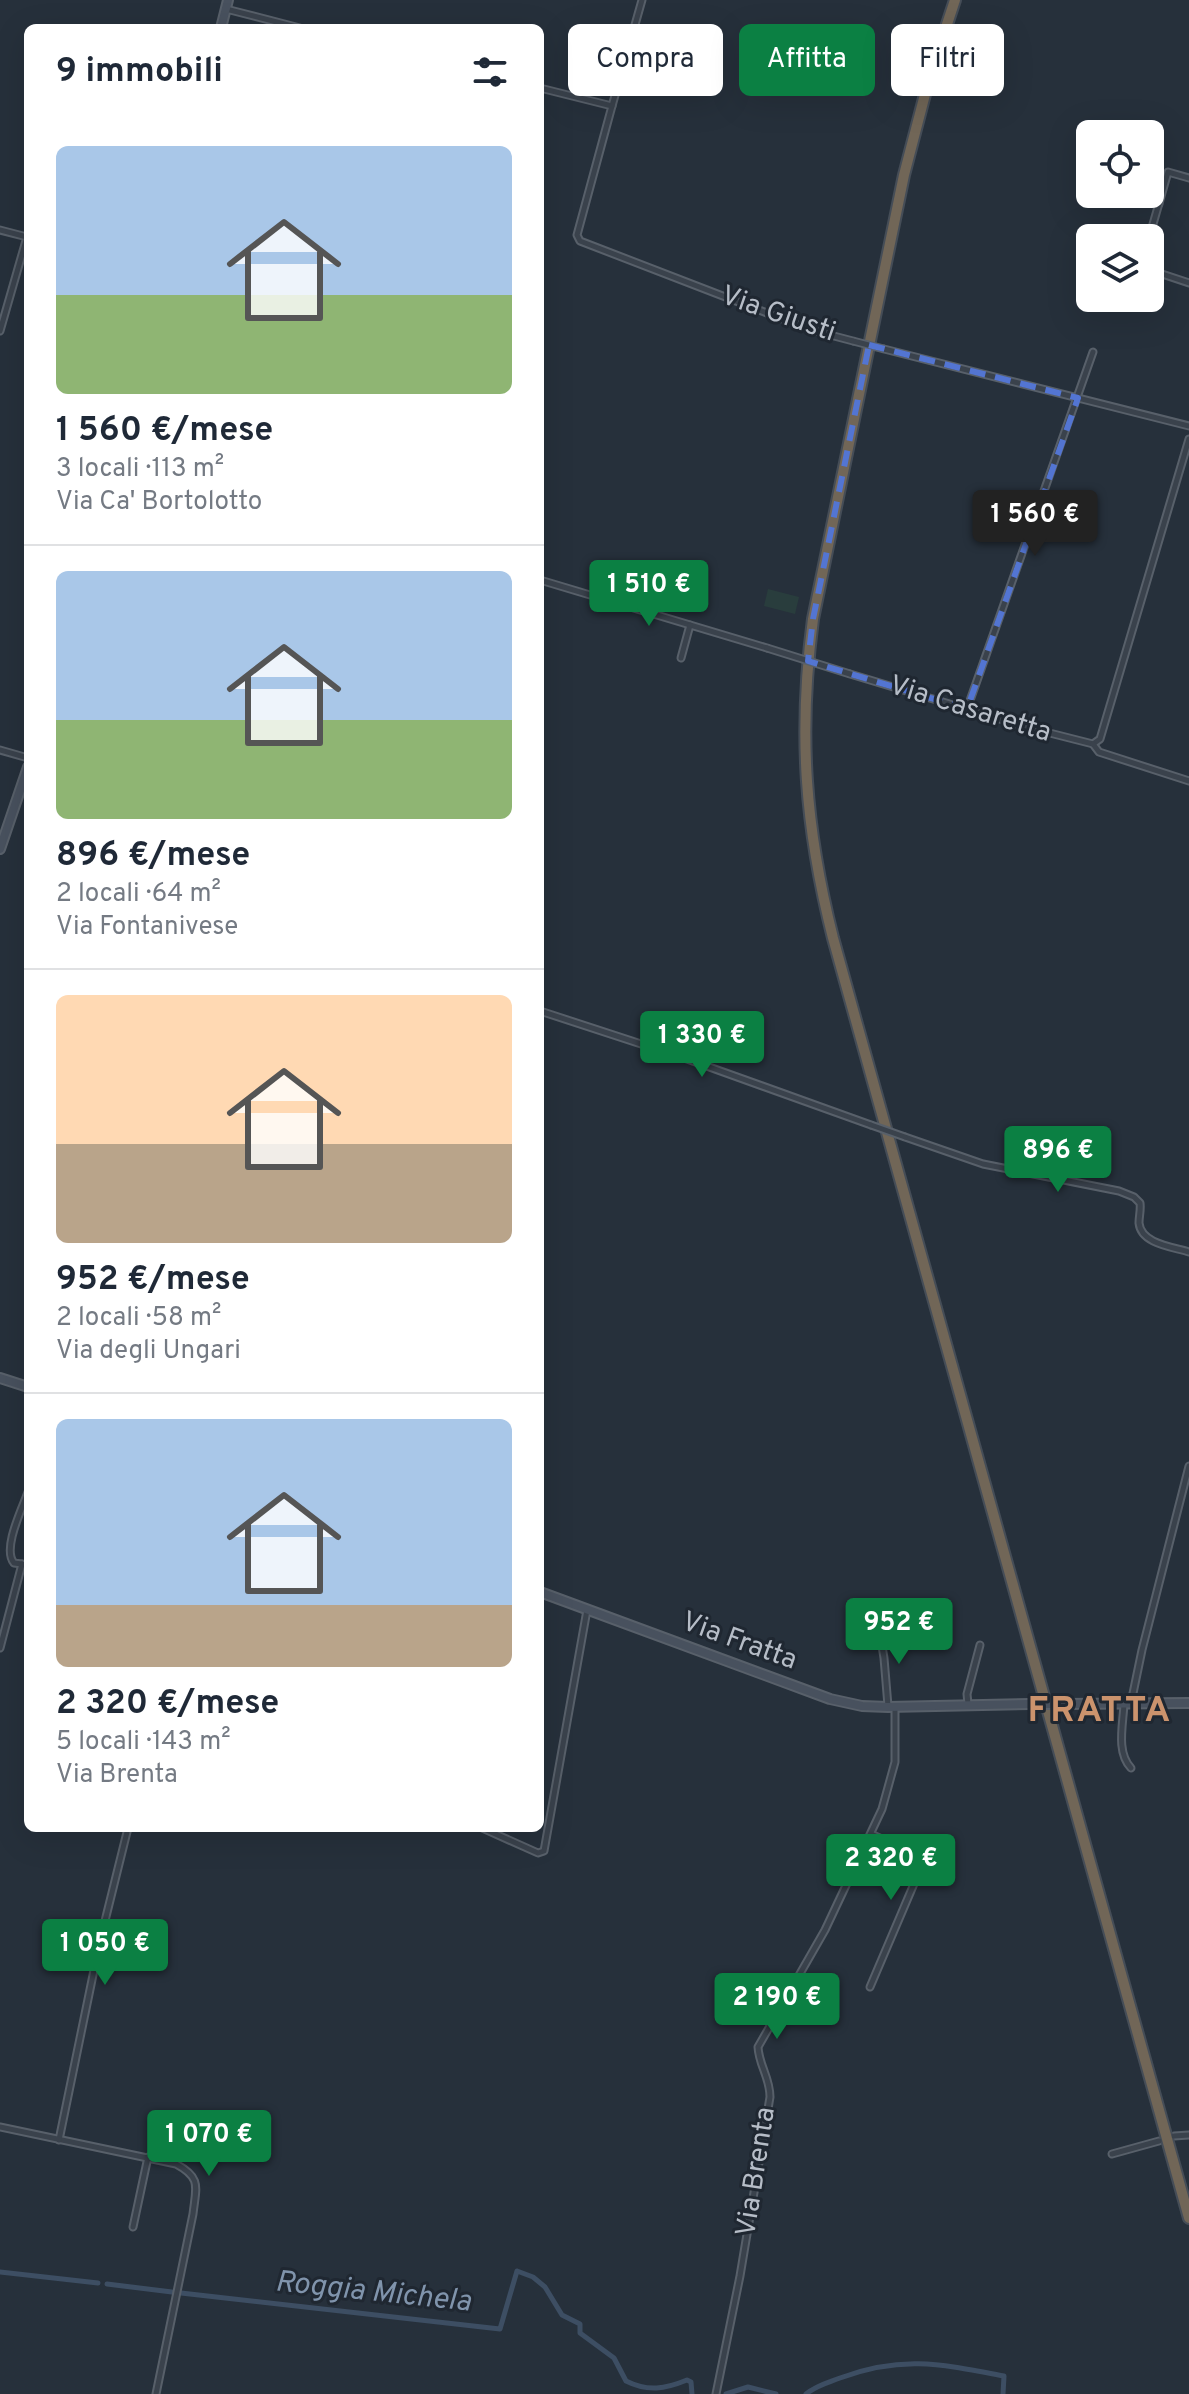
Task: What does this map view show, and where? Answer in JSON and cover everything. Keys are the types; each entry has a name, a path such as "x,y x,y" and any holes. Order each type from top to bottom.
{"highway":[{"path":"955,0 929,79 904,175 813,619 804,710 809,819 833,938 1189,2218"}],"main road":[{"path":"222,24 227,4"},
{"path":"0,849 24,779"},
{"path":"0,1378 24,1386"},
{"name":"Via Fratta","path":"544,1594 830,1699 862,1706 1189,1703"}],"street":[{"path":"544,89 612,106 642,0"},
{"path":"227,4 288,24"},
{"name":"Via Giusti","path":"612,106 577,235 580,241 803,327 1189,426"},
{"path":"1164,186 1168,172 1189,178"},
{"path":"0,230 24,236"},
{"path":"0,331 24,250"},
{"path":"1164,275 1189,283"},
{"path":"967,709 1093,352"},
{"path":"1093,744 1100,739 1189,439"},
{"name":"Via Casaretta","path":"544,581 1093,744 1099,752 1189,781"},
{"path":"681,658 690,625"},
{"path":"0,750 24,757"},
{"path":"544,1012 687,1059 983,1164 1119,1191 1140,1203 1139,1224 1143,1235 1189,1252"},
{"path":"1131,1768 1124,1760 1122,1749 1128,1703 1189,1466"},
{"path":"24,1504 9,1547 14,1563 24,1565"},
{"path":"0,1648 24,1568"},
{"path":"491,1832 538,1853 544,1851 587,1610"},
{"name":"Via Brenta","path":"716,2394 740,2276 770,2097 770,2083 759,2059 758,2047 825,1930 882,1809 895,1762 892,1708 879,1628"},
{"path":"968,1704 968,1686 980,1645"},
{"path":"59,2140 100,1941 127,1832"},
{"path":"870,1987 925,1858 871,1834"},
{"path":"0,2127 176,2164 194,2176 193,2214 156,2394"},
{"path":"1174,2136 1189,2135"},
{"path":"1112,2154 1159,2141"},
{"path":"133,2227 148,2157"}],"highlighted area":[{"path":"869,345 1078,398 967,709 808,661 813,619"}],"green space":[{"path":"768,589 799,597 795,614 764,606"}],"waterway":[{"name":"Roggia Michela","path":"181,2293 500,2329 517,2271 533,2277 545,2287 562,2315 580,2324 580,2333 614,2358 626,2381 656,2388 687,2380 691,2382 692,2394"},
{"name":"Roggia Michela","path":"0,2272 98,2283"},
{"name":"Roggia Michela","path":"107,2284 172,2292"},
{"name":"Roggia Michela","path":"806,2394 822,2384 862,2371 903,2364 941,2365 1004,2376 1003,2394"},
{"name":"Roggia Michela","path":"726,2394 748,2387 776,2394"}],"district":[{"name":"FRATTA","path":"1100,1712"}]}
